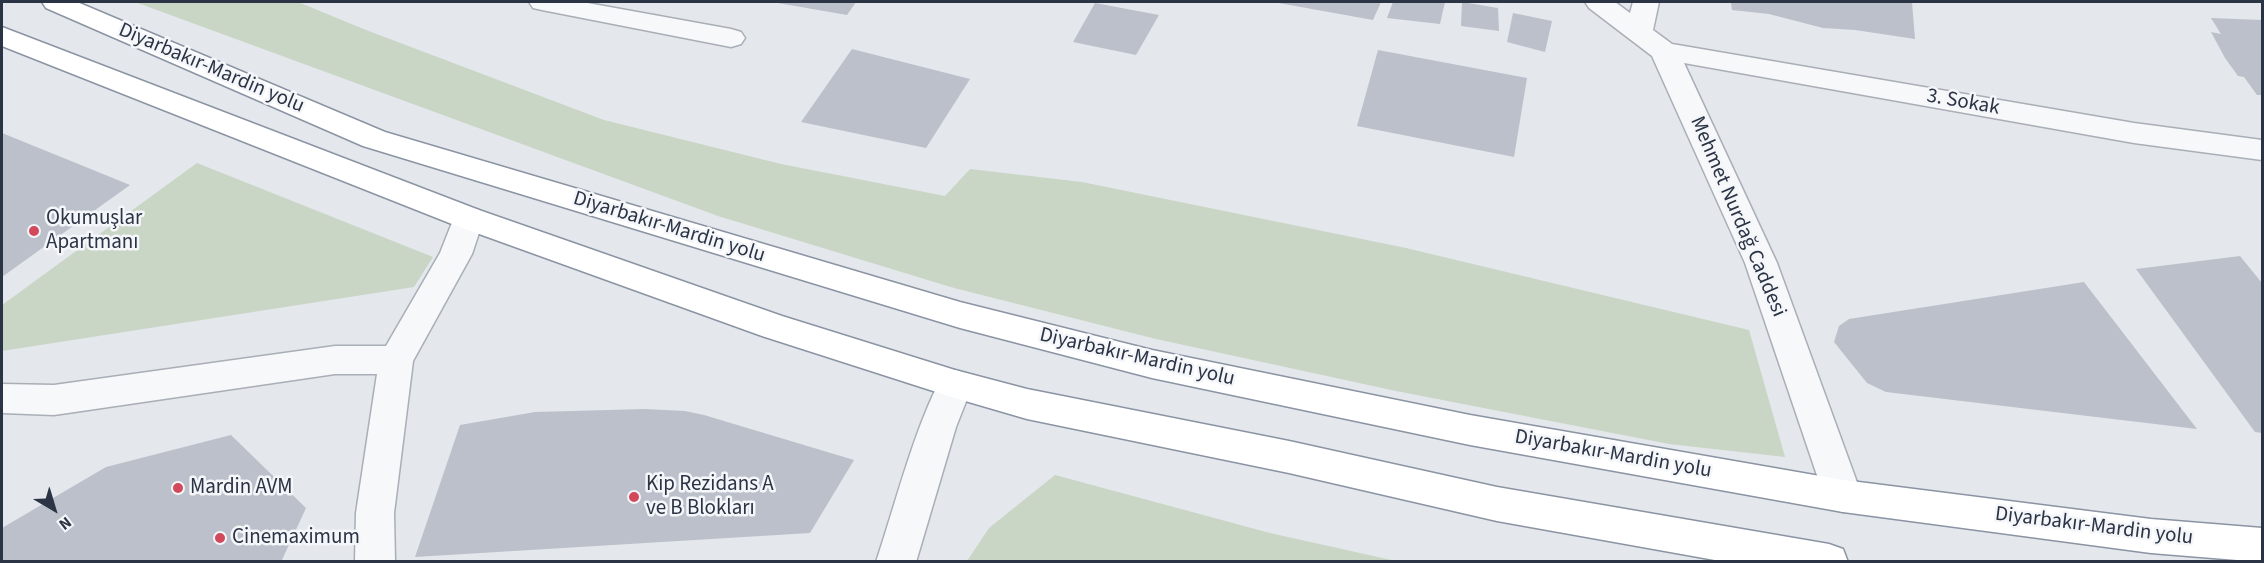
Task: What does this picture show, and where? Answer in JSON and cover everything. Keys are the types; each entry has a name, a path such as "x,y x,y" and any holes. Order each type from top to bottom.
{"highway":[{"name":"Diyarbakır-Mardin yolu","path":"55,2 374,139 960,315 1152,364 1458,428 1843,496 2151,536 2262,545"},
{"name":"Diyarbakır-Mardin yolu","path":"2,36 468,218 774,327 955,384 1027,404 1288,457 1497,504 1829,561"}],"street":[{"path":"542,2 731,38"},
{"name":"Mehmet Nurdağ Caddesi","path":"1598,2 1664,51 1761,263 1843,496"},
{"path":"1639,32 1646,2"},
{"name":"3. Sokak","path":"1664,51 2134,133 2262,150"},
{"path":"375,561 375,513 396,360 456,254 468,218"},
{"path":"2,399 54,400 335,360 396,360"},
{"path":"896,561 938,427 955,384"}],"green space":[{"path":"135,2 298,2 604,120 781,164 945,196 970,169 1082,182 1406,248 1749,330 1785,457 1669,444 1396,391 1156,339 954,288 718,216"},
{"path":"197,163 433,257 414,287 2,351 2,305"},
{"path":"1055,475 1270,533 1396,561 967,561 989,528"}],"building":[{"path":"772,2 856,2 847,15"},
{"path":"1273,2 1381,2 1373,20"},
{"path":"1393,2 1445,2 1440,24 1387,18"},
{"path":"1462,2 1498,8 1499,31 1461,26"},
{"path":"1731,2 1912,2 1915,39 1855,30 1823,28 1769,14 1732,10"},
{"path":"1095,3 1159,15 1136,55 1073,42"},
{"path":"1513,13 1552,21 1545,52 1507,42"},
{"path":"2211,18 2262,20 2262,95 2257,95 2244,77 2238,76 2225,58 2211,32 2221,34"},
{"path":"852,49 970,79 926,148 801,122"},
{"path":"1378,50 1527,78 1514,157 1357,126"},
{"name":"Okumuşlar Apartmanı","path":"2,133 130,185 2,277"},
{"path":"2240,256 2262,283 2262,433 2255,432 2136,269"},
{"path":"2084,282 2197,429 1886,392 1867,383 1834,342 1839,326 1849,319"},
{"name":"Kip Rezidans A ve B Blokları","path":"645,409 685,411 704,415 854,460 810,533 415,557 460,425 535,412"},
{"name":"Mardin AVM","path":"231,435 306,508 281,562 2,562 2,528 106,467"}],"place":[{"name":"Okumuşlar Apartmanı","path":"34,231"},
{"name":"Mardin AVM","path":"178,488"},
{"name":"Kip Rezidans A ve B Blokları","path":"634,497"},
{"name":"Cinemaximum","path":"220,538"}]}
